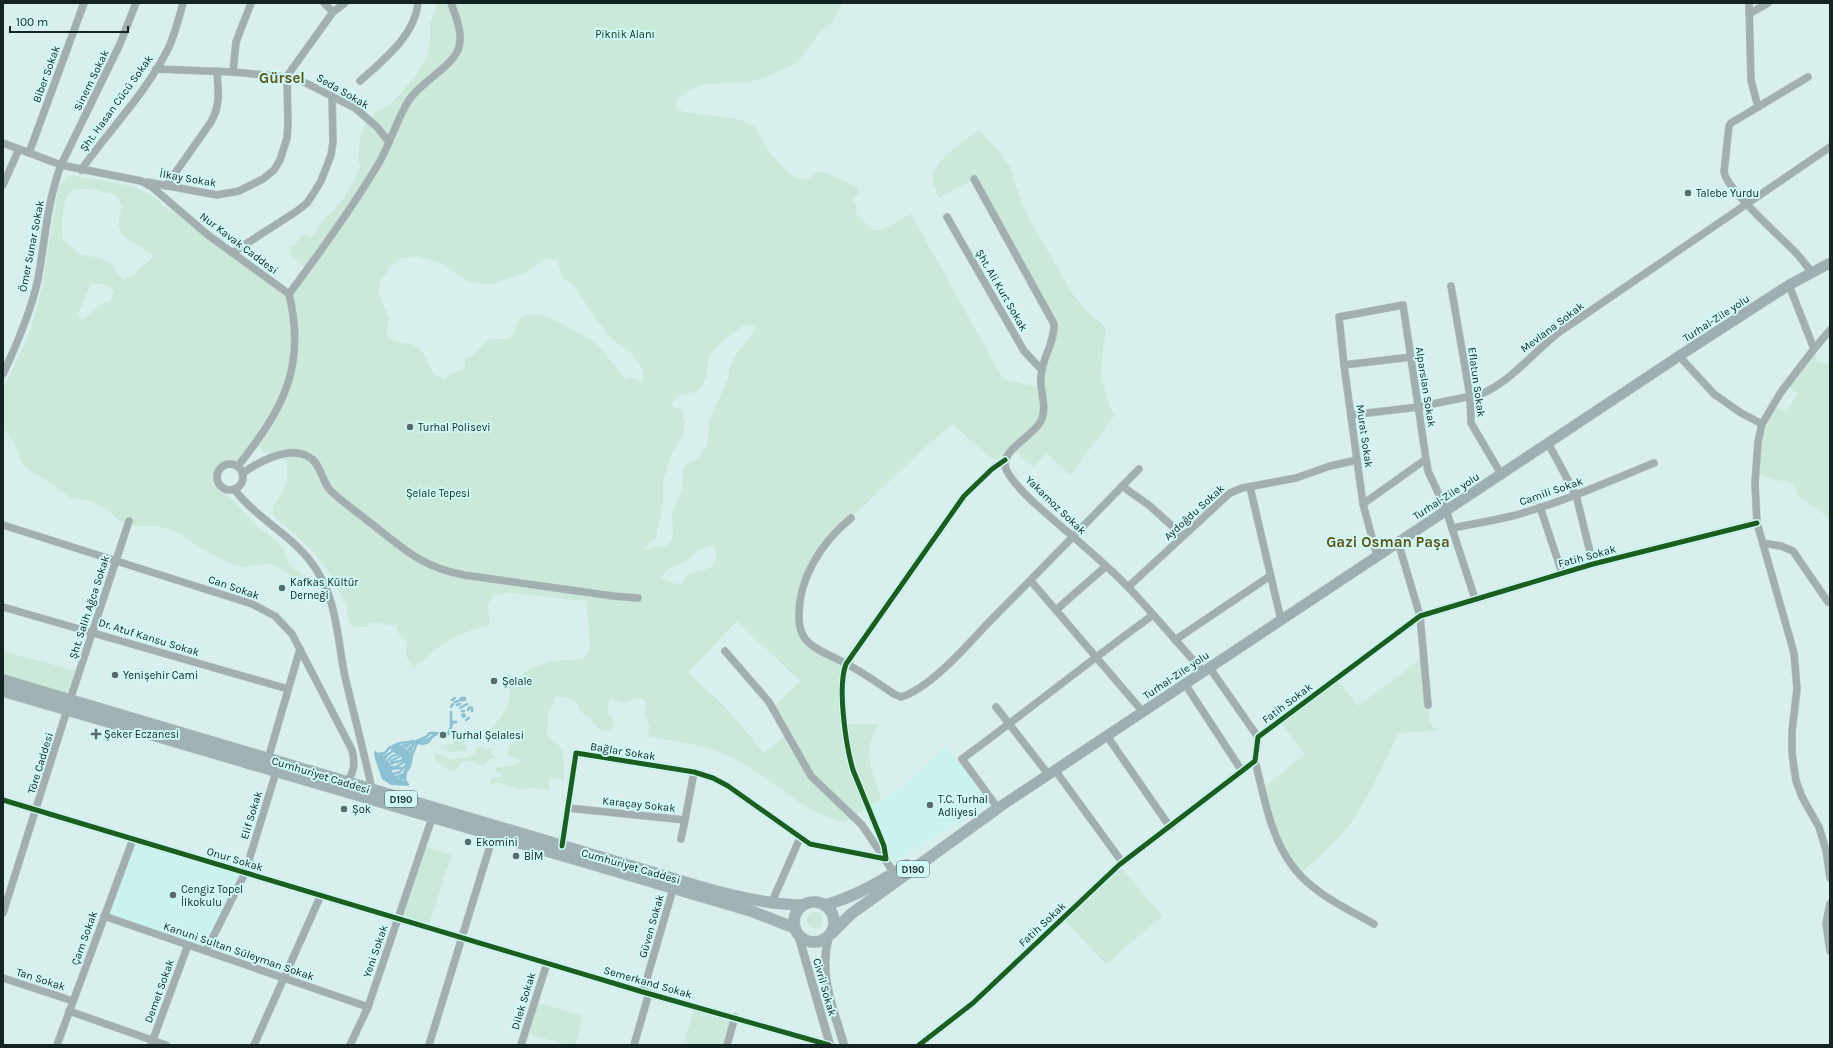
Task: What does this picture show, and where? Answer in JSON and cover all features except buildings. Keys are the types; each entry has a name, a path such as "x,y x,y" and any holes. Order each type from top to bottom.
{"highway":[{"name":"Cumhuriyet Caddesi","path":"3,680 69,705 276,772 345,787"},
{"name":"Cumhuriyet Caddesi","path":"3,691 69,705 268,759 371,795 562,846 729,894 771,904 802,906 808,902 815,901 825,905 854,895 894,873 998,808"},
{"name":"Cumhuriyet Caddesi","path":"371,795 432,818 765,916 796,931 806,941 813,942 824,940 851,914 998,808"},
{"path":"825,905 831,910 835,919 830,934"},
{"path":"796,931 794,917 802,906"}],"main road":[{"name":"Turhal-Zile yolu","path":"998,808 1679,356 1789,285 1830,263"}],"street":[{"name":"Biber Sokak","path":"29,152 84,3"},
{"name":"Sinem Sokak","path":"61,165 120,44 136,3"},
{"name":"Şht. Hasan Cücü Sokak","path":"81,170 147,84 169,46 183,3"},
{"path":"233,72 236,42 250,3"},
{"path":"324,3 333,12"},
{"path":"287,76 333,12 345,3"},
{"path":"360,81 386,58 402,39 415,16 418,3"},
{"path":"238,466 266,429 281,404 287,388 295,350 294,320 289,294 339,225 365,185 389,142 409,100 424,84 448,63 458,51 460,36 451,3"},
{"path":"1749,3 1751,80 1758,107"},
{"path":"1749,14 1768,3"},
{"name":"Seda Sokak","path":"156,68 287,76 310,84 355,108 368,118 389,142"},
{"path":"166,186 211,122 217,111 219,101 217,71"},
{"name":"İlkay Sokak","path":"141,181 217,195 225,195 239,191 271,174 280,160 286,138 288,123 287,76"},
{"path":"1808,77 1736,119 1729,126 1724,169 1726,179 1747,204 1797,254 1812,272"},
{"path":"232,253 297,211 307,203 313,194 330,155 333,142 332,96"},
{"name":"Nur Kavak Caddesi","path":"3,143 61,165 141,181 161,194 208,235 289,294"},
{"name":"Mevlana Sokak","path":"1351,415 1418,407 1481,394 1496,386 1558,333 1830,147"},
{"path":"3,185 19,149"},
{"name":"Ömer Sunar Sokak","path":"3,374 6,358 27,316 37,281 54,183 61,165"},
{"path":"886,859 884,846 850,758 842,697 842,680 846,664 964,496 992,469 1005,460 1015,447 1034,431 1042,419 1044,412 1041,388 1042,370 1054,333 1052,317 974,179"},
{"name":"Şht. Ali Kurt Sokak","path":"947,217 1024,351 1042,370"},
{"path":"1789,285 1814,349"},
{"name":"Eflatun Sokak","path":"1451,286 1470,396 1471,423 1501,474"},
{"name":"Alparslan Sokak","path":"1339,317 1402,305 1426,459 1432,482 1446,510 1475,599"},
{"name":"Murat Sokak","path":"1339,317 1363,504 1377,556"},
{"path":"1830,330 1780,392 1762,424 1756,462 1757,522 1794,653 1797,689 1792,731 1792,752 1796,781 1802,797 1819,827 1826,850 1830,878"},
{"path":"1679,356 1714,394 1741,413 1762,424"},
{"path":"1344,365 1411,357"},
{"path":"1548,444 1576,495 1593,564"},
{"path":"243,473 238,466 232,464 226,465 220,469 218,481 223,488 234,489 241,485 243,473 254,464 287,454 307,455 316,463 325,483 338,496 408,552 430,566 447,572 464,575 613,596 638,598"},
{"path":"1363,504 1426,459"},
{"name":"Yakamoz Sokak","path":"1005,460 1005,469 1029,498 1128,587 1175,640 1206,669 1258,737"},
{"name":"Aydoğdu Sokak","path":"1128,587 1230,493 1250,487 1296,478 1330,466 1357,460"},
{"name":"Camili Sokak","path":"1452,528 1512,516 1540,507 1576,495 1654,463"},
{"path":"850,518 833,534 819,553 805,580 799,604 799,619 804,638 819,650 846,664 898,697 904,696 932,678 1139,470"},
{"path":"1122,486 1150,506 1183,536"},
{"path":"1250,487 1281,620"},
{"path":"234,489 256,513 304,554 326,587 332,603 344,671 367,762 371,795"},
{"path":"1540,507 1562,574"},
{"name":"Şht. Salih Ağca Sokak","path":"69,705 129,521"},
{"name":"Fatih Sokak","path":"920,1045 973,1003 1122,862 1255,761 1258,737 1420,616 1593,564 1757,522"},
{"name":"Can Sokak","path":"3,525 265,609 285,624 292,634 349,744 354,763"},
{"path":"1398,542 1420,616 1428,706"},
{"path":"1763,543 1781,546 1793,551 1828,602"},
{"path":"1056,610 1105,567"},
{"path":"1175,640 1270,576"},
{"path":"1030,581 1143,712"},
{"name":"Dr. Atuf Kansu Sokak","path":"3,607 92,631 288,689"},
{"path":"998,808 962,759 1010,724 1096,656 1153,615"},
{"path":"268,759 300,648"},
{"path":"725,651 769,702 811,776 862,825 894,873"},
{"path":"1185,684 1242,771"},
{"name":"Töre Caddesi","path":"3,913 69,705"},
{"path":"996,707 1052,772 1122,862"},
{"path":"1107,736 1170,827"},
{"name":"Bağlar Sokak","path":"562,846 576,753 694,772 713,778 728,786 800,838 813,845 886,859"},
{"path":"1255,761 1274,831 1281,849 1291,865 1316,889 1374,924"},
{"path":"345,787 352,774 354,763 367,762"},
{"name":"Elif Sokak","path":"206,951 245,873 276,772"},
{"name":"Karaçay Sokak","path":"568,808 685,820 694,772"},
{"name":"Onur Sokak","path":"3,800 462,938"},
{"name":"Yeni Sokak","path":"350,1045 368,1007 432,818"},
{"path":"681,839 685,820"},
{"path":"430,1045 493,836"},
{"path":"771,904 800,838"},
{"name":"Çam Sokak","path":"56,1045 132,839"},
{"name":"Güven Sokak","path":"634,1045 672,888"},
{"path":"254,1045 322,895"},
{"path":"1830,904 1826,923 1830,951"},
{"name":"Kanuni Sultan Süleyman Sokak","path":"104,916 368,1007"},
{"name":"Civril Sokak","path":"796,931 830,1045"},
{"name":"Civril Sokak","path":"830,934 825,951 824,970 844,1045"},
{"name":"Semerkand Sokak","path":"462,938 646,993 830,1045"},
{"name":"Demet Sokak","path":"152,1043 188,945"},
{"name":"Dilek Sokak","path":"521,1045 547,963"},
{"name":"Tan Sokak","path":"3,978 73,1001"},
{"path":"69,1011 152,1043 166,1045"},
{"path":"727,1045 735,1017"}],"shaded area":[{"path":"398,742 404,749 413,755 412,764 410,766 406,765 401,757 391,750 391,746"},
{"name":"T.C. Turhal Adliyesi","path":"946,746 989,803 895,862 872,807 905,785"},
{"path":"375,750 382,759 389,763 393,774 400,780 407,781 409,786 391,785 382,779 375,759"},
{"name":"Cengiz Topel İlkokulu","path":"133,839 245,873 206,951 104,916"}],"green space":[{"path":"436,3 843,3 833,21 820,32 798,62 767,77 750,82 705,84 690,90 677,99 676,106 683,112 738,119 755,127 769,152 787,171 797,178 807,180 817,172 824,172 857,187 859,190 858,195 853,199 857,208 855,213 873,230 882,230 911,214 1003,379 1041,388 1054,329 974,179 939,198 934,185 934,172 938,165 950,152 979,130 998,150 1010,167 1021,201 1036,231 1074,296 1087,311 1104,326 1106,333 1101,374 1109,406 1115,415 1070,475 1047,453 1033,467 1013,449 1005,460 990,458 953,424 926,446 851,518 819,553 799,604 804,638 846,664 846,724 880,724 874,733 869,751 872,770 881,799 845,822 814,811 760,774 731,757 701,746 648,736 650,725 645,715 646,702 641,698 636,698 625,703 612,699 609,700 607,713 613,719 615,725 609,731 604,732 581,712 576,702 557,696 553,700 554,703 548,714 547,733 562,751 564,779 550,778 549,790 533,788 518,789 501,783 489,784 492,779 502,776 502,774 495,771 498,767 511,766 520,762 518,759 508,755 509,746 515,742 515,737 513,736 499,740 494,730 487,732 502,716 509,701 510,690 506,673 519,677 529,669 552,661 577,660 585,658 589,652 590,644 586,601 511,593 494,595 488,604 490,625 456,636 441,645 418,664 414,670 406,656 407,642 398,633 396,626 373,622 369,623 369,627 356,627 351,625 347,615 347,605 330,574 312,550 273,515 273,507 287,483 287,460 281,459 274,461 256,444 238,466 231,464 224,465 219,469 217,477 219,486 255,524 283,547 289,564 308,580 308,583 304,584 278,567 268,564 243,567 231,564 204,550 179,533 166,528 154,526 135,526 121,522 107,509 90,501 71,498 27,469 21,461 16,446 3,427 3,389 27,339 34,318 43,283 58,188 68,176 133,187 151,195 170,211 173,205 289,294 307,269 291,256 289,250 290,247 294,246 303,234 311,238 325,217 333,211 343,199 357,176 360,168 358,162 360,138 366,121 377,112 391,104 416,75 426,59 430,42 430,21 436,10","holes":["80,189 91,189 115,195 122,206 118,223 122,235 153,255 152,258 133,275 123,280 110,263 98,258 80,254 63,240 62,229 65,201 70,192","417,256 444,264 463,279 475,283 492,284 527,272 545,259 557,259 562,277 575,287 611,338 632,354 643,370 643,382 631,377 626,381 601,348 589,339 551,318 538,314 523,316 519,320 512,336 508,339 489,339 472,356 465,359 465,368 444,379 434,375 425,356 419,348 415,345 402,343 389,338 387,331 389,318 379,295 380,281 391,266 401,258","94,283 111,287 114,292 109,302 103,303 83,320 77,316 91,284","744,325 754,326 755,330 737,353 730,366 728,378 709,422 708,444 698,458 685,466 683,471 682,491 672,514 673,535 670,543 665,547 656,546 644,550 642,549 656,538 663,504 663,482 671,456 683,434 685,423 681,410 671,406 681,395 695,392 699,389 705,381 711,354 726,339","711,545 715,548 716,558 713,565 709,568 691,573 682,585 661,578 667,570 684,562 699,550","737,621 800,681 773,708 788,733 764,753 728,710 688,672"]},
{"path":"1814,349 1817,362 1830,365 1830,520 1818,509 1801,499 1792,483 1784,480 1776,481 1766,477 1756,470 1758,442 1772,405 1786,412 1798,394 1786,385"},
{"path":"3,651 79,672 72,695 3,674"},
{"path":"1424,657 1430,723 1433,727 1439,730 1398,734 1371,789 1353,820 1335,842 1299,874 1281,849 1262,789 1305,754 1279,721 1336,678 1358,706"},
{"path":"455,737 466,740 464,742 467,748 465,751 452,752 438,748 445,744 453,744"},
{"path":"481,746 487,749 496,747 490,752 496,757 494,759 490,759 485,765 482,766 475,761 461,762 457,769 449,771 434,758 437,754 448,757 451,760 470,756 473,755 476,748"},
{"path":"423,846 451,855 428,927 398,918"},
{"path":"1119,865 1162,916 1106,964 1062,918"},
{"path":"815,912 821,914 823,920 821,926 815,928 809,926 807,920 809,914"},
{"path":"534,1002 583,1016 575,1045 568,1045 525,1033"},
{"path":"695,1006 735,1017 727,1045 692,1045 684,1043"}],"waterway":[{"path":"460,700 465,700"},
{"path":"460,708 467,704"},
{"path":"451,712 451,725"},
{"path":"404,749 412,741 422,744 429,742 434,733 448,734 453,722 456,722"},
{"path":"416,741 426,737 430,733 434,733"},
{"path":"410,754 414,743 427,740 437,734"},
{"path":"400,743 409,742"},
{"path":"402,746 415,742"},
{"path":"412,755 417,743"},
{"path":"378,754 385,753 390,747"},
{"path":"407,751 411,747"},
{"path":"384,760 387,755 393,751"},
{"path":"380,757 384,753"},
{"path":"387,761 397,754"},
{"path":"382,758 386,756"},
{"path":"391,761 400,756"},
{"path":"389,764 403,760"},
{"path":"390,767 396,767 404,762"},
{"path":"393,774 400,772 406,765"},
{"path":"404,773 408,766"},
{"path":"405,780 406,772 410,766"},
{"path":"390,769 402,768"},
{"path":"400,778 405,773"},
{"path":"396,778 402,775"},
{"path":"401,780 405,775"}],"cycle path":[{"path":"562,846 576,753 694,772 713,778 728,786 810,844 886,859 884,846 853,770 850,759 845,732 842,701 843,674 846,664 964,496 992,469 1005,460"},
{"path":"919,1045 973,1003 1119,865 1255,761 1258,737 1420,616 1593,564 1757,523"},
{"path":"3,800 643,992 829,1045"}],"place":[{"name":"Talebe Yurdu","path":"1688,193"},
{"name":"Turhal Polisevi","path":"410,427"},
{"name":"Kafkas Kültür Derneği","path":"282,588"},
{"name":"Yenişehir Cami","path":"115,675"},
{"name":"Şelale","path":"494,681"},
{"name":"Şeker Eczanesi","path":"96,734"},
{"name":"Turhal Şelalesi","path":"443,735"},
{"name":"T.C. Turhal Adliyesi","path":"930,805"},
{"name":"Şok","path":"344,809"},
{"name":"Ekomini","path":"468,842"},
{"name":"BİM","path":"516,856"},
{"name":"Cengiz Topel İlkokulu","path":"173,895"}],"district":[{"name":"Gürsel","path":"282,78"},
{"name":"Gazi Osman Paşa","path":"1388,542"}],"park label":[{"name":"Piknik Alanı","path":"625,34"},
{"name":"Şelale Tepesi","path":"438,493"}]}
